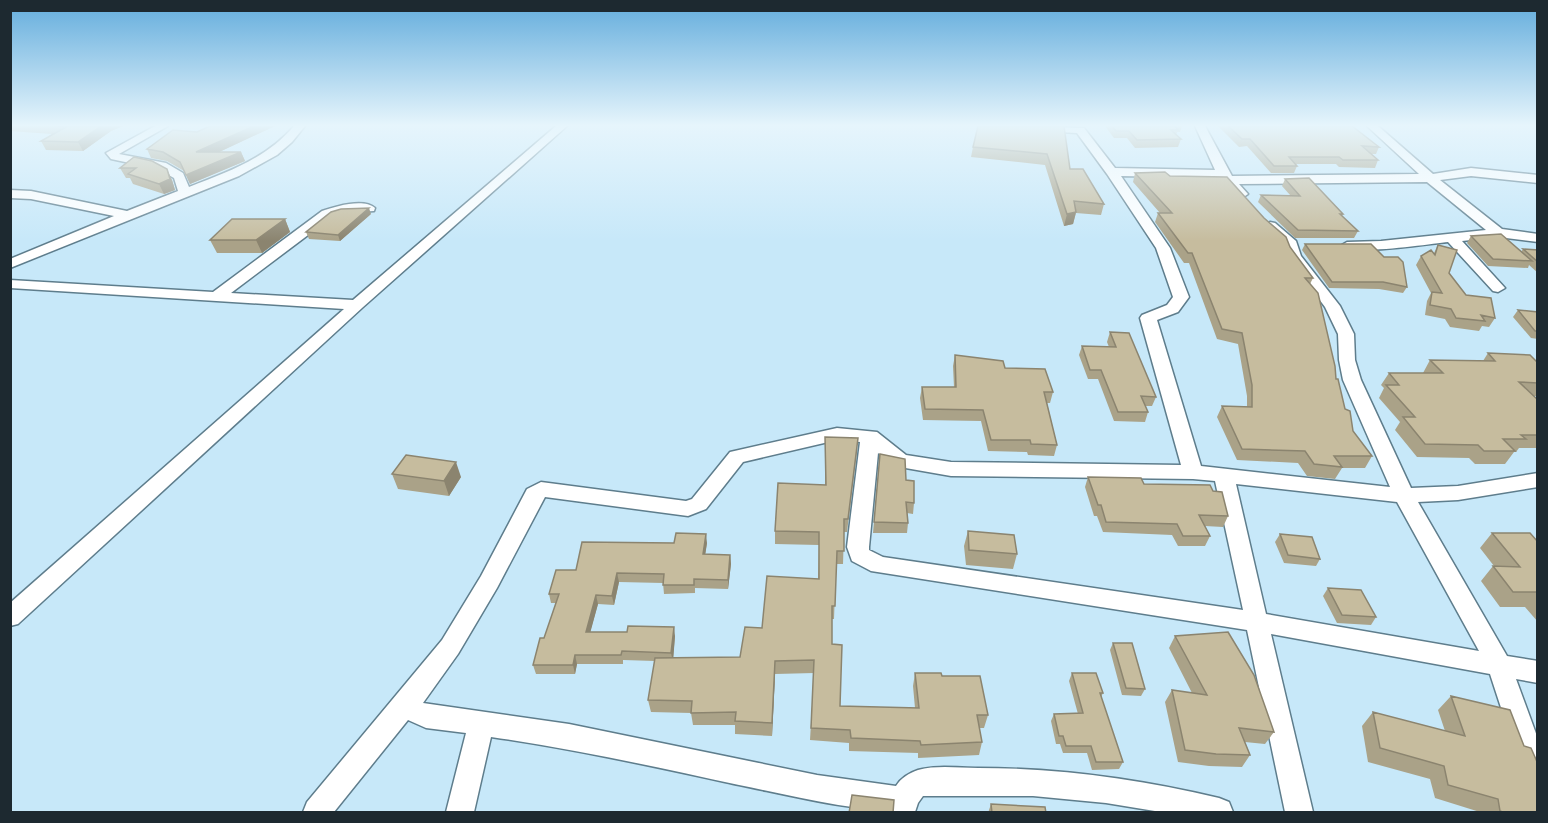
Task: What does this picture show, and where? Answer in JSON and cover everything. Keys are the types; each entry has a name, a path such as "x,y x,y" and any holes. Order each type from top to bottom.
{"street":[{"path":"154,164 162,166 178,176 185,192"},
{"path":"10,264 127,215 224,179 253,164"},
{"path":"10,617 357,305 518,164"},
{"path":"1107,164 1162,248 1181,297 1180,302 1174,308 1149,318 1193,472"},
{"path":"1220,164 1226,177 1255,210 1296,244 1294,256 1332,306 1347,334 1347,360 1352,380 1404,496 1499,665 1538,778"},
{"path":"1415,164 1498,233"},
{"path":"1112,172 1226,177 1430,178 1471,172 1538,178"},
{"path":"1522,178 1538,191"},
{"path":"10,194 31,195 127,215"},
{"path":"216,296 327,214 341,209 369,208"},
{"path":"1333,246 1380,245 1498,233 1538,238"},
{"path":"1451,237 1498,288"},
{"path":"10,284 357,305"},
{"path":"317,813 410,699 455,638 489,582 538,490 688,509 699,504 734,461 743,455 837,434 870,436 901,461 940,467 1193,472 1404,496 1458,493 1538,480"},
{"path":"870,436 858,547 861,555 869,561 894,569 1256,622 1538,672"},
{"path":"1224,476 1299,813"},
{"path":"410,699 412,710 418,714 481,725 569,736 902,807 910,788 919,783 1048,782 1115,790 1218,813"},
{"path":"460,813 481,725"}],"building":[{"path":"125,164 158,164 167,169 170,179 159,184 128,174 136,168 120,168"},
{"path":"181,164 211,164 186,175"},
{"path":"1050,164 1069,164 1070,169 1083,169 1104,204 1074,201 1076,212 1067,214"},
{"path":"1273,164 1297,166 1274,166"},
{"path":"1165,172 1170,176 1227,177 1264,218 1286,237 1290,247 1313,278 1305,278 1318,293 1336,379 1338,379 1345,409 1350,411 1353,431 1372,456 1334,456 1342,467 1314,464 1305,451 1242,449 1222,406 1252,407 1252,385 1242,333 1222,329 1192,253 1188,253 1158,213 1172,213 1135,173"},
{"path":"1309,178 1358,231 1298,230 1261,195 1300,196 1285,179"},
{"path":"369,208 338,235 306,232 331,212 341,209"},
{"path":"232,219 285,219 256,240 210,240"},
{"path":"1501,234 1532,261 1493,259 1471,236"},
{"path":"1305,244 1371,244 1384,257 1398,257 1403,262 1407,287 1383,282 1332,282"},
{"path":"1438,245 1457,250 1449,273 1466,295 1491,298 1495,318 1481,315 1485,321 1456,318 1451,309 1430,305 1432,292 1442,293 1421,256 1431,250 1435,255"},
{"path":"1523,249 1538,250 1538,262"},
{"path":"1518,310 1538,312 1538,331 1535,331"},
{"path":"1110,332 1129,333 1156,397 1141,396 1148,412 1118,412 1101,370 1090,370 1082,346 1116,347"},
{"path":"1488,353 1530,355 1538,363 1538,383 1519,382 1538,400 1538,435 1521,435 1526,439 1503,439 1515,451 1484,451 1478,445 1425,444 1403,417 1415,417 1386,385 1399,385 1389,373 1443,373 1430,360 1495,361"},
{"path":"955,355 1003,361 1005,368 1045,369 1053,392 1044,392 1057,445 1031,444 1030,440 991,440 983,410 925,409 922,387 956,387"},
{"path":"825,437 858,438 848,519 844,519 844,551 837,551 835,606 832,606 832,644 842,645 840,706 919,708 915,673 980,676 988,715 977,715 982,742 921,745 920,741 851,738 850,730 811,728 814,660 775,661 772,723 735,721 736,712 691,713 692,701 648,700 655,658 740,657 745,627 762,628 767,576 819,579 819,532 775,531 778,483 826,485"},
{"path":"880,454 905,459 906,480 914,481 914,503 906,502 908,523 874,522"},
{"path":"406,455 456,462 444,481 392,474"},
{"path":"1088,477 1141,478 1144,484 1210,485 1213,491 1222,492 1228,516 1199,515 1210,536 1183,536 1177,524 1106,522"},
{"path":"968,531 1014,535 1017,554 969,550"},
{"path":"676,533 706,534 703,554 730,555 728,580 694,579 694,585 663,585 664,574 617,573 612,596 596,595 586,632 627,632 628,626 674,627 671,653 622,651 621,655 575,655 573,665 533,665 540,638 544,638 559,594 549,594 556,570 576,570 582,542 674,543"},
{"path":"1492,533 1530,533 1538,542 1538,592 1513,592 1493,566 1520,567"},
{"path":"1280,534 1312,537 1320,559 1288,555"},
{"path":"1328,588 1361,590 1376,617 1342,615"},
{"path":"1228,632 1254,675 1274,732 1239,728 1250,755 1185,750 1172,690 1207,695 1175,636"},
{"path":"1113,643 1132,643 1145,689 1126,688"},
{"path":"1072,673 1096,673 1103,693 1100,693 1123,762 1096,762 1091,746 1066,746 1063,736 1059,736 1054,714 1083,713"},
{"path":"1451,696 1510,710 1524,746 1531,748 1538,764 1538,813 1500,811 1498,799 1448,785 1444,766 1380,748 1373,712 1465,736"},
{"path":"852,795 894,800 893,813 849,813"},
{"path":"991,804 1045,807 1046,813 992,813"}]}
